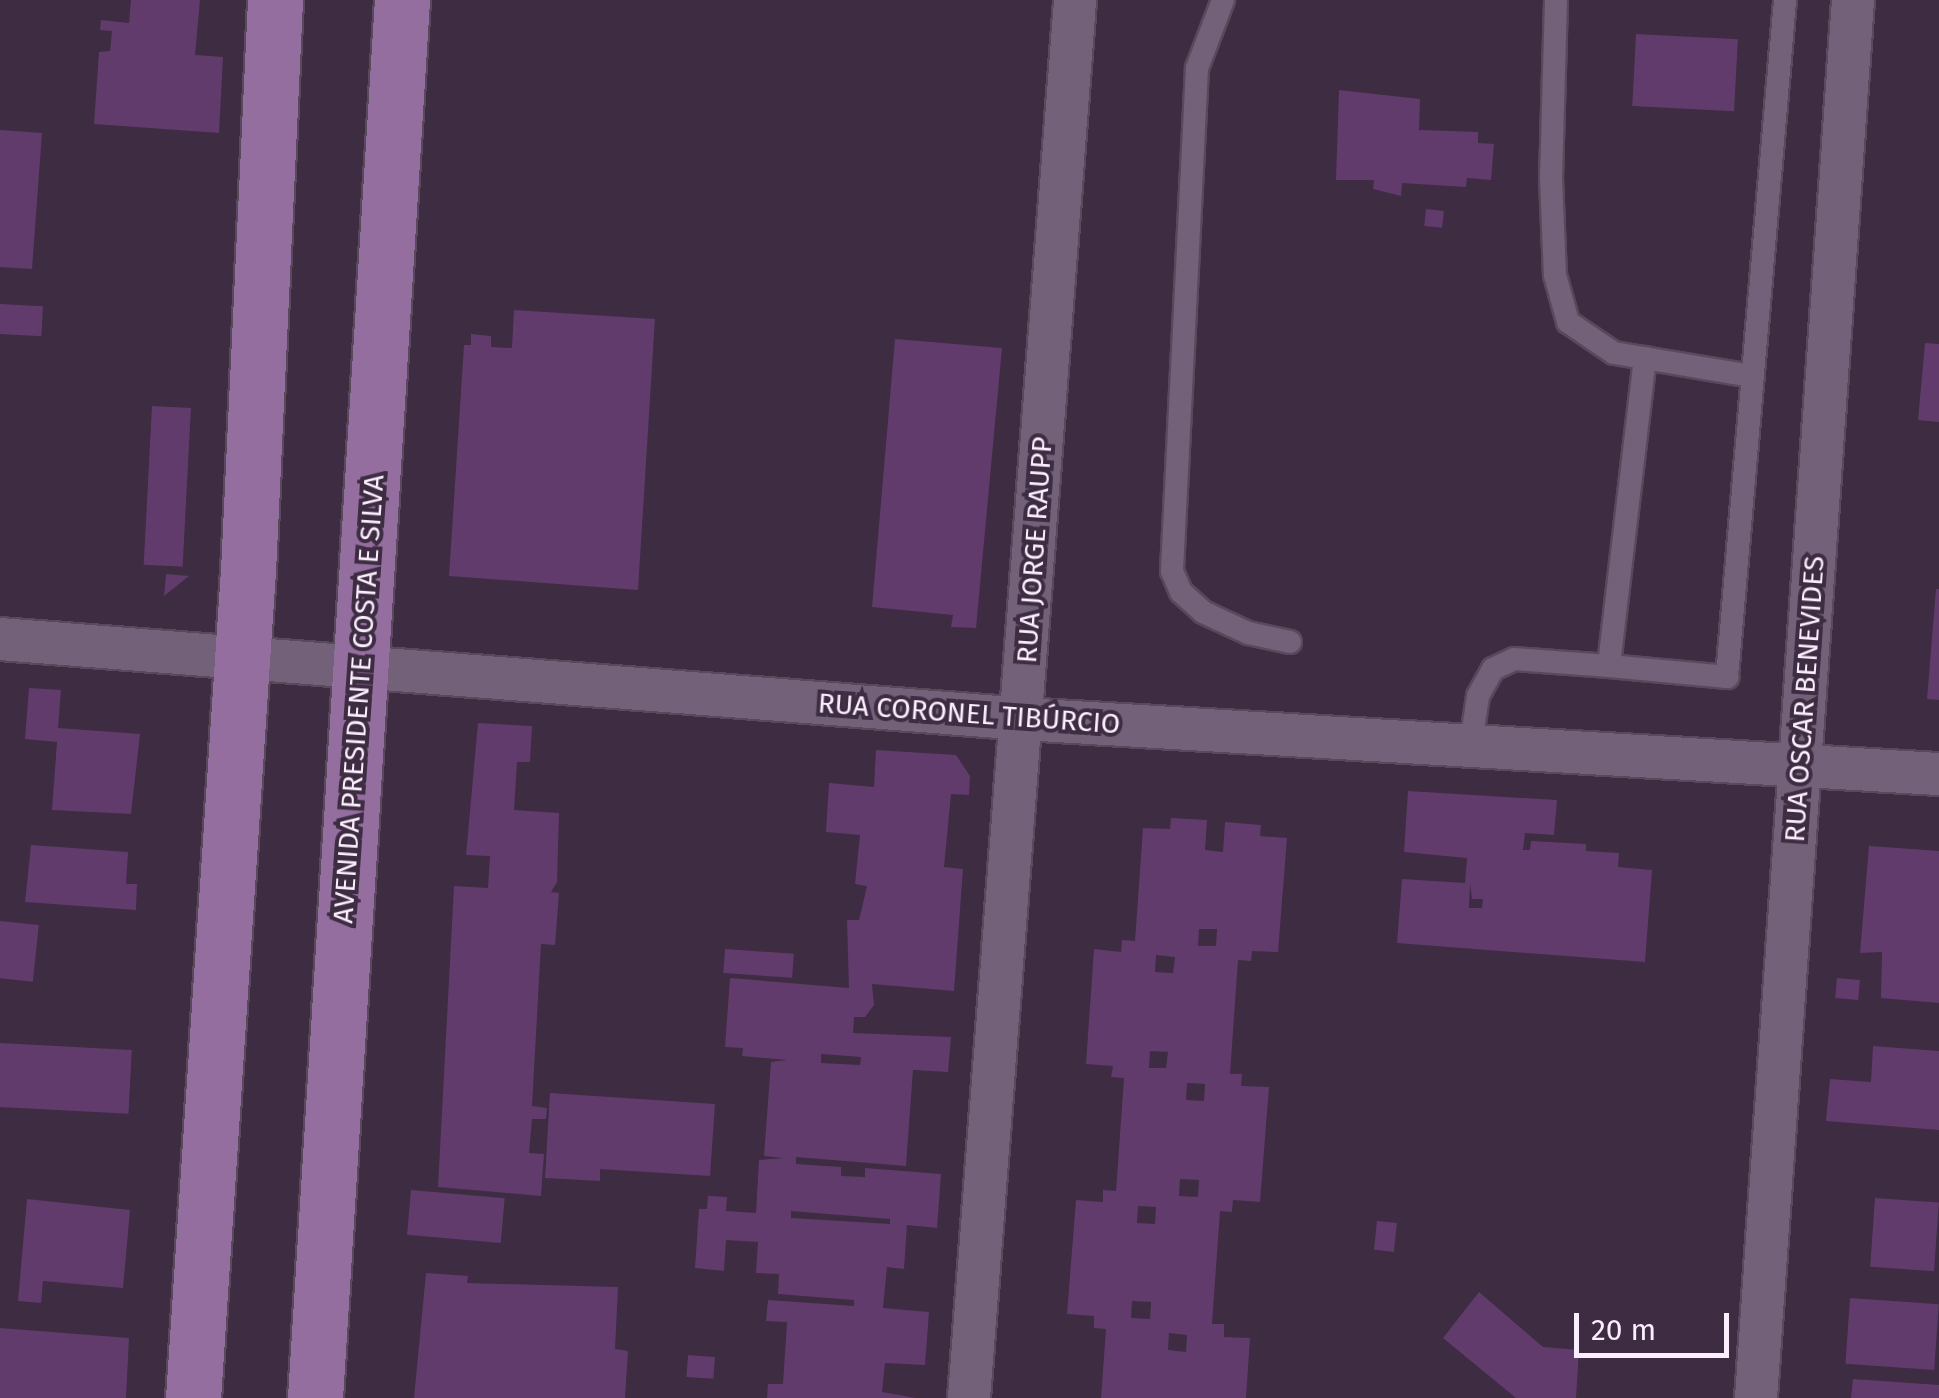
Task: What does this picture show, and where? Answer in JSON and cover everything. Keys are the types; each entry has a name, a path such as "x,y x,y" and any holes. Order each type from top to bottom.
{"main road":[{"path":"193,1398 241,657 275,0"},
{"name":"AVENIDA PRESIDENTE COSTA E SILVA","path":"315,1398 402,0"}],"street":[{"name":"RUA JORGE RAUPP","path":"969,1398 1075,0"},
{"name":"RUA OSCAR BENEVIDES","path":"1756,1398 1853,0"},
{"name":"RUA CORONEL TIBÚRCIO","path":"0,639 1023,719 1939,774"}],"lane":[{"path":"1223,0 1197,68 1172,571 1181,592 1204,612 1290,642"},
{"path":"1556,0 1555,275 1568,322 1581,336 1614,353 1752,376"},
{"path":"1471,743 1478,696 1493,669 1514,659 1727,676 1785,0"},
{"path":"1609,666 1645,358"}],"building":[{"path":"131,0 200,0 195,55 223,57 219,133 94,124 99,52 110,51 112,31 100,30 101,20 129,23"},
{"path":"1636,34 1738,39 1734,111 1632,106"},
{"path":"1339,90 1420,99 1419,130 1478,132 1478,143 1494,144 1491,180 1467,178 1466,187 1402,183 1401,196 1373,189 1374,180 1336,180"},
{"path":"0,130 42,133 32,269 0,267"},
{"path":"1426,209 1444,211 1442,228 1424,226"},
{"path":"0,304 43,306 41,336 0,334"},
{"path":"514,310 655,319 638,590 449,576 464,345 471,345 471,334 491,336 491,347 512,348"},
{"path":"895,339 1002,348 976,628 951,627 953,615 872,607"},
{"path":"1925,343 1939,344 1939,422 1918,420"},
{"path":"152,406 191,408 183,567 144,565"},
{"path":"166,574 189,576 164,596"},
{"path":"1939,589 1939,700 1927,699"},
{"path":"29,688 61,690 58,728 140,734 131,814 52,810 57,742 25,739"},
{"path":"478,723 532,726 530,762 517,762 514,810 559,813 557,882 551,892 559,893 555,945 541,944 532,1106 547,1108 546,1119 532,1119 529,1153 544,1154 541,1196 438,1187 454,886 488,888 490,856 466,855"},
{"path":"876,750 956,755 970,776 969,795 951,794 944,867 963,869 954,991 872,984 874,1005 865,1017 854,1017 853,1033 951,1037 948,1072 913,1070 906,1166 796,1157 796,1164 841,1167 841,1176 865,1177 865,1168 941,1174 937,1228 907,1225 904,1269 887,1267 883,1308 929,1312 925,1365 885,1363 882,1392 916,1398 767,1398 768,1384 783,1384 787,1322 766,1321 768,1300 854,1306 854,1300 778,1294 779,1274 756,1273 758,1242 726,1240 724,1271 695,1268 699,1209 707,1209 708,1196 727,1197 726,1211 756,1213 759,1160 783,1158 764,1156 771,1062 787,1060 742,1056 743,1048 725,1047 730,978 849,988 847,920 859,920 867,886 855,884 860,835 826,832 829,783 874,787","holes":["821,1054 861,1057 860,1065 821,1063","791,1211 890,1219 890,1224 791,1218"]},
{"path":"1408,791 1557,800 1554,835 1525,833 1523,850 1530,850 1531,841 1586,844 1586,851 1619,853 1618,867 1652,870 1645,962 1397,943 1402,879 1465,883 1467,858 1404,852","holes":["1470,884 1472,899 1483,899 1482,908 1469,908"]},
{"path":"1171,818 1207,820 1205,850 1223,852 1225,822 1261,825 1260,836 1287,838 1278,952 1252,951 1251,961 1238,960 1230,1074 1242,1074 1241,1086 1269,1087 1260,1202 1233,1200 1232,1212 1220,1211 1212,1324 1224,1324 1224,1337 1250,1338 1246,1398 1101,1398 1106,1329 1094,1328 1094,1316 1067,1314 1076,1200 1103,1202 1103,1190 1116,1191 1124,1078 1111,1077 1113,1066 1086,1064 1094,949 1121,952 1122,940 1135,941 1143,828 1170,829","holes":["1199,929 1217,929 1216,946 1198,946","1156,955 1175,957 1173,973 1155,972","1150,1051 1168,1052 1166,1068 1149,1068","1187,1083 1205,1084 1204,1101 1186,1100","1180,1179 1199,1180 1198,1197 1179,1196","1138,1206 1156,1207 1155,1224 1137,1223","1132,1301 1151,1302 1150,1319 1131,1318","1169,1333 1187,1335 1186,1352 1168,1350"]},
{"path":"31,845 128,852 126,884 137,884 136,910 25,902"},
{"path":"1869,846 1939,851 1939,1003 1881,998 1882,952 1860,953"},
{"path":"0,921 39,925 33,982 0,978"},
{"path":"725,949 794,954 792,978 723,973"},
{"path":"1837,978 1860,980 1858,1000 1835,998"},
{"path":"0,1043 132,1050 128,1114 0,1107"},
{"path":"1873,1046 1939,1051 1939,1130 1826,1121 1830,1079 1871,1082"},
{"path":"550,1093 715,1104 710,1176 600,1169 600,1181 545,1178"},
{"path":"411,1190 505,1198 501,1243 407,1235"},
{"path":"1875,1198 1939,1202 1934,1271 1870,1267"},
{"path":"27,1199 130,1210 123,1288 43,1281 41,1303 18,1301"},
{"path":"1377,1221 1397,1223 1394,1252 1374,1250"},
{"path":"426,1273 468,1276 467,1283 618,1287 615,1349 628,1351 625,1398 414,1398"},
{"path":"1479,1292 1543,1347 1579,1350 1576,1398 1516,1398 1443,1338"},
{"path":"1850,1298 1939,1304 1934,1370 1845,1364"},
{"path":"0,1328 129,1338 126,1398 0,1398"},
{"path":"688,1355 715,1357 713,1379 686,1377"},
{"path":"1853,1379 1939,1385 1939,1398 1851,1398"}]}
